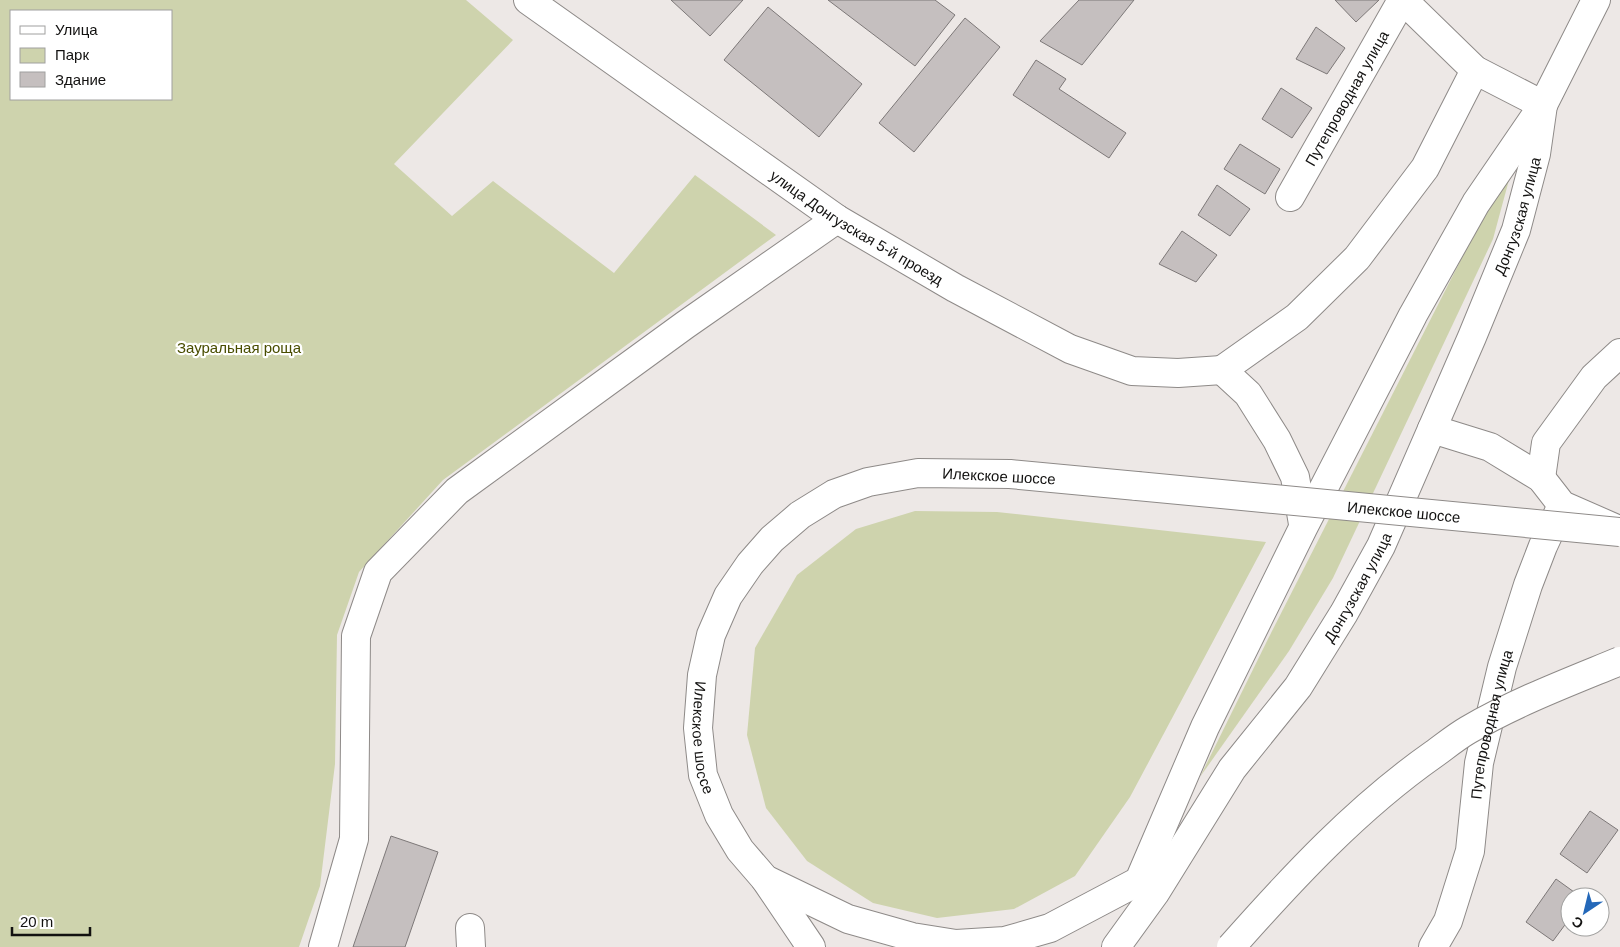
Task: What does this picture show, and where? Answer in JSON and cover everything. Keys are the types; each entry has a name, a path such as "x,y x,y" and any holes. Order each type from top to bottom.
{"main road":[{"name":"улица Донгузская 5-й проезд","path":"528,0 837,219 955,288 1070,349 1132,371 1178,373 1222,370"},
{"name":"Путепроводная улица","path":"1290,197 1402,0 1475,70 1543,105"},
{"name":"Донгузская улица","path":"1117,945 1139,881 1205,728 1303,528 1413,315 1476,203 1543,105 1596,0"},
{"path":"1303,528 1296,477 1278,440 1248,394 1222,370 1297,317 1357,258 1425,168 1475,70"},
{"name":"Донгузская улица","path":"1117,945 1155,893 1232,769 1298,687 1344,613 1381,546 1516,230 1536,154 1543,105"},
{"path":"322,947 354,839 356,636 378,572 457,491 685,325 837,219"},
{"path":"1541,478 1546,443 1594,377 1620,353"},
{"path":"1432,429 1490,447 1541,478 1562,505 1620,531"},
{"name":"Илекское шоссе","path":"811,947 765,879 740,850 718,815 704,775 698,728 702,675 712,634 728,596 750,564 772,539 800,515 834,494 868,482 918,473 1010,474 1620,531"},
{"name":"Путепроводная улица","path":"1433,947 1448,920 1470,850 1480,763 1502,667 1528,585 1562,505"},
{"path":"1231,947 1274,898 1340,832 1406,773 1468,731 1534,696 1620,661"},
{"path":"765,879 848,919 912,937 956,944 1005,941 1050,928 1139,881"}],"green space":[{"name":"Зауральная роща","path":"0,0 466,0 513,40 394,164 452,216 493,181 614,273 695,175 776,235 443,480 359,572 337,635 335,764 320,886 299,947 0,947"},
{"path":"1513,165 1493,239 1333,578 1289,651 1200,777 1476,230"},
{"path":"915,511 997,512 1266,542 1130,797 1075,876 1014,909 937,918 873,903 807,861 766,808 747,735 755,648 797,575 856,529"}],"building":[{"path":"671,0 743,0 710,36"},
{"path":"828,0 935,0 955,15 915,66"},
{"path":"1079,0 1134,0 1082,65 1040,41"},
{"path":"1335,0 1379,0 1356,22"},
{"path":"768,7 862,84 819,137 724,60"},
{"path":"965,18 1000,47 914,152 879,123"},
{"path":"1316,27 1345,48 1327,74 1296,59"},
{"path":"1036,60 1066,79 1059,89 1126,133 1109,158 1013,95"},
{"path":"1281,88 1312,108 1292,138 1262,119"},
{"path":"1240,144 1280,169 1265,194 1224,169"},
{"path":"1217,185 1250,209 1230,236 1198,215"},
{"path":"1182,231 1217,255 1196,282 1159,264"},
{"path":"1590,811 1618,830 1587,873 1560,854"},
{"path":"391,836 438,852 405,947 353,947"},
{"path":"1556,879 1567,887 1560,887 1560,932 1553,941 1526,922"}]}
